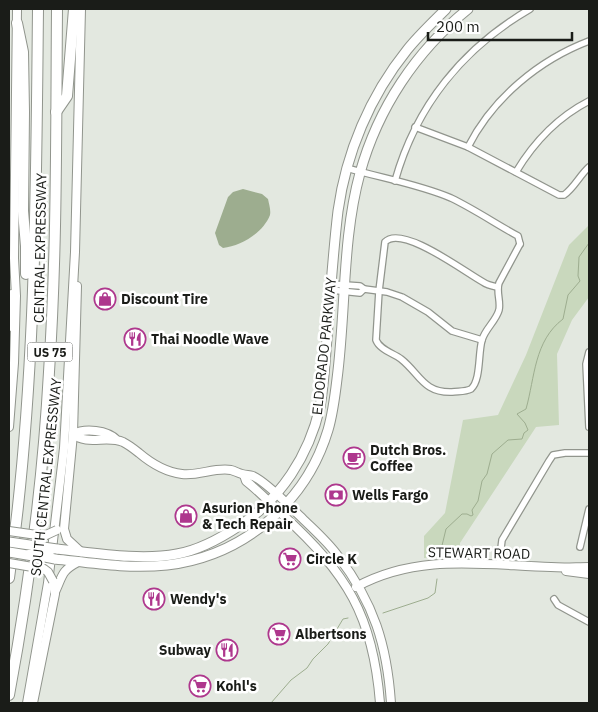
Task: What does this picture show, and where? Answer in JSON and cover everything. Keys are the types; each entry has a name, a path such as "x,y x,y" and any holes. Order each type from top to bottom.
{"highway":[{"name":"CENTRAL EXPRESSWAY","path":"9,578 24,441 31,345 38,9"},
{"name":"CENTRAL EXPRESSWAY","path":"9,695 29,575 39,496 47,407 53,300 57,9"},
{"path":"56,112 67,96 74,9"},
{"path":"17,23 23,52 23,211 26,246 26,300 31,345"}],"main road":[{"path":"9,427 16,296 14,282 17,9"},
{"name":"SOUTH CENTRAL EXPRESSWAY","path":"27,703 48,583 64,448 75,252 81,9"},
{"name":"ELDORADO PARKWAY","path":"9,551 56,554 81,552 167,560 213,546 226,534 246,521 276,494 306,450 317,420 323,381 338,211 347,168 360,130 376,96 407,50 447,9"},
{"name":"ELDORADO PARKWAY","path":"56,554 78,562 126,566 167,560 203,558 227,548 255,532 287,503 308,475 328,431 338,377 352,211 360,172 374,132 388,104 427,48 456,18 468,9"},
{"path":"376,96 388,104"},
{"name":"SOUTH CENTRAL EXPRESSWAY","path":"65,510 72,434 77,319 77,266 75,252"},
{"path":"9,327 14,282"},
{"path":"328,431 320,426 324,407 323,381 338,377"},
{"path":"72,434 79,431 101,432 112,435 162,469 183,474 231,470 244,475 251,475 260,480 287,503 325,541 359,586 374,618 384,646 391,703"},
{"path":"244,475 246,481 332,564 350,591 371,644 378,673 380,703"},
{"path":"9,557 30,551 48,540 59,529 65,510"},
{"path":"65,510 66,536 81,552"},
{"path":"9,530 44,536 59,529"},
{"path":"9,537 30,551 41,562 53,581 55,594"},
{"path":"316,548 325,541"},
{"name":"ELDORADO PARKWAY","path":"9,542 30,551"},
{"path":"55,594 62,573 69,566 78,562"},
{"path":"9,563 36,567 48,572"},
{"name":"STEWART ROAD","path":"350,591 381,575 422,565 499,564 552,568 589,574"},
{"name":"STEWART ROAD","path":"552,568 589,567"},
{"name":"SOUTH CENTRAL EXPRESSWAY","path":"33,703 55,594"}],"street":[{"path":"447,9 456,18"},
{"path":"395,181 399,165 415,127 428,104 457,66 497,30 530,9"},
{"path":"468,147 487,116 519,83 558,55 589,41"},
{"path":"516,172 536,142 550,128 589,101"},
{"path":"415,127 468,147 562,196 568,192 574,182 589,166"},
{"path":"347,168 441,195 472,209 518,236 520,244 500,278 498,287 499,310 482,340 475,386 467,391 445,392 428,387 399,357 378,344 376,340 385,242 388,239 394,238 425,248 445,257 484,283 498,287"},
{"path":"520,244 526,247"},
{"path":"331,287 345,288 360,293 364,289 379,291 402,297 428,312 452,331 482,340"},
{"path":"589,352 586,364 589,427"},
{"path":"499,564 502,540 553,455 589,453"},
{"path":"580,547 589,509"},
{"path":"554,599 558,605 589,622"}],"shaded area":[{"path":"243,189 262,194 268,199 270,215 267,222 251,238 237,245 223,248 219,245 215,233 228,197 233,192"},
{"path":"589,225 589,297 572,320 557,354 559,425 536,427 460,543 460,558 424,558 424,536 445,513 463,420 498,415 526,355 569,245"}],"waterway":[{"path":"439,558 446,529 462,514 473,515 472,510 478,501 482,481 487,474 492,454 508,440 522,439 524,433 528,430 517,414 526,409 537,360 546,338 563,319 568,295 580,281 578,276 579,257 589,243"},
{"path":"383,613 428,598 435,593 437,579"},
{"path":"271,703 291,680 307,668 328,644 343,619 348,618"}],"place":[{"name":"Discount Tire","path":"105,299"},
{"name":"Thai Noodle Wave","path":"135,339"},
{"name":"Dutch Bros. Coffee","path":"354,458"},
{"name":"Wells Fargo","path":"336,495"},
{"name":"Asurion Phone & Tech Repair","path":"186,516"},
{"name":"Circle K","path":"290,559"},
{"name":"Wendy's","path":"154,599"},
{"name":"Albertsons","path":"279,634"},
{"name":"Subway","path":"227,650"},
{"name":"Kohl's","path":"200,686"}]}
